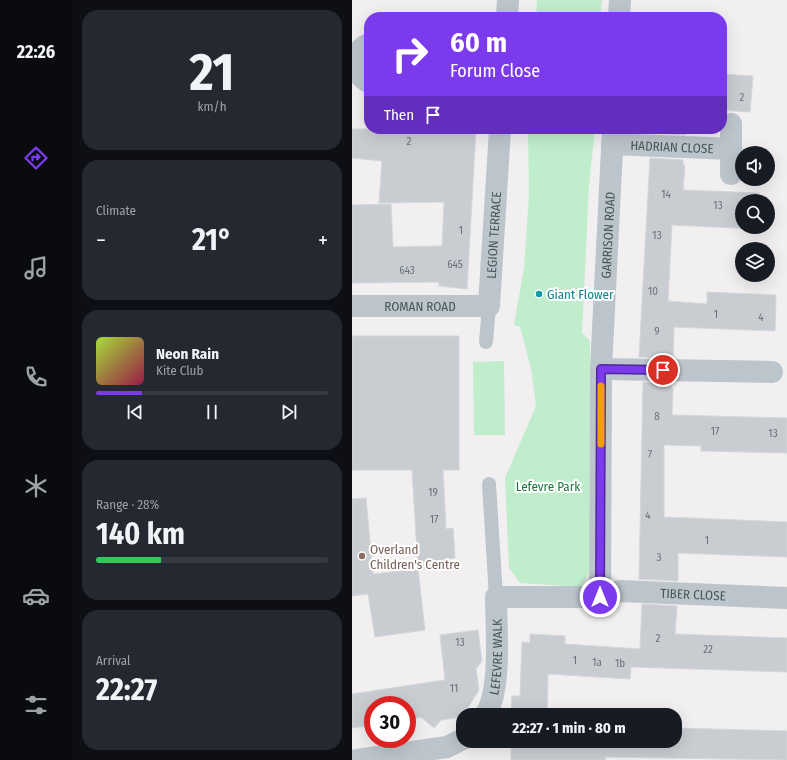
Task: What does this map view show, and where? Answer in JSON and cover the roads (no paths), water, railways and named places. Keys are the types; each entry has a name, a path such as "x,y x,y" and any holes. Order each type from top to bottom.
{"street":[{"path":"507,12 508,0"},
{"path":"619,12 620,0"},
{"path":"364,47 360,49 354,60 357,73 364,80"},
{"name":"HADRIAN CLOSE","path":"731,124 731,174"},
{"name":"LEGION TERRACE","path":"488,306 500,134"},
{"name":"HADRIAN CLOSE","path":"613,137 731,149"},
{"name":"GARRISON ROAD","path":"600,597 601,369 613,137"},
{"name":"ROMAN ROAD","path":"352,306 488,306"},
{"path":"601,369 772,372"},
{"name":"TIBER CLOSE","path":"600,597 620,590 787,598"},
{"path":"496,597 600,597"},
{"name":"LEFEVRE WALK","path":"489,708 496,681 496,597"},
{"path":"357,760 447,747 456,742"}],"lane":[{"name":"LEGION TERRACE","path":"486,342 488,306"},
{"path":"489,484 496,597"}],"place":[{"name":"Giant Flower","path":"539,294"},
{"name":"Overland Children's Centre","path":"362,556"}],"park label":[{"name":"Lefevre Park","path":"548,486"}]}
